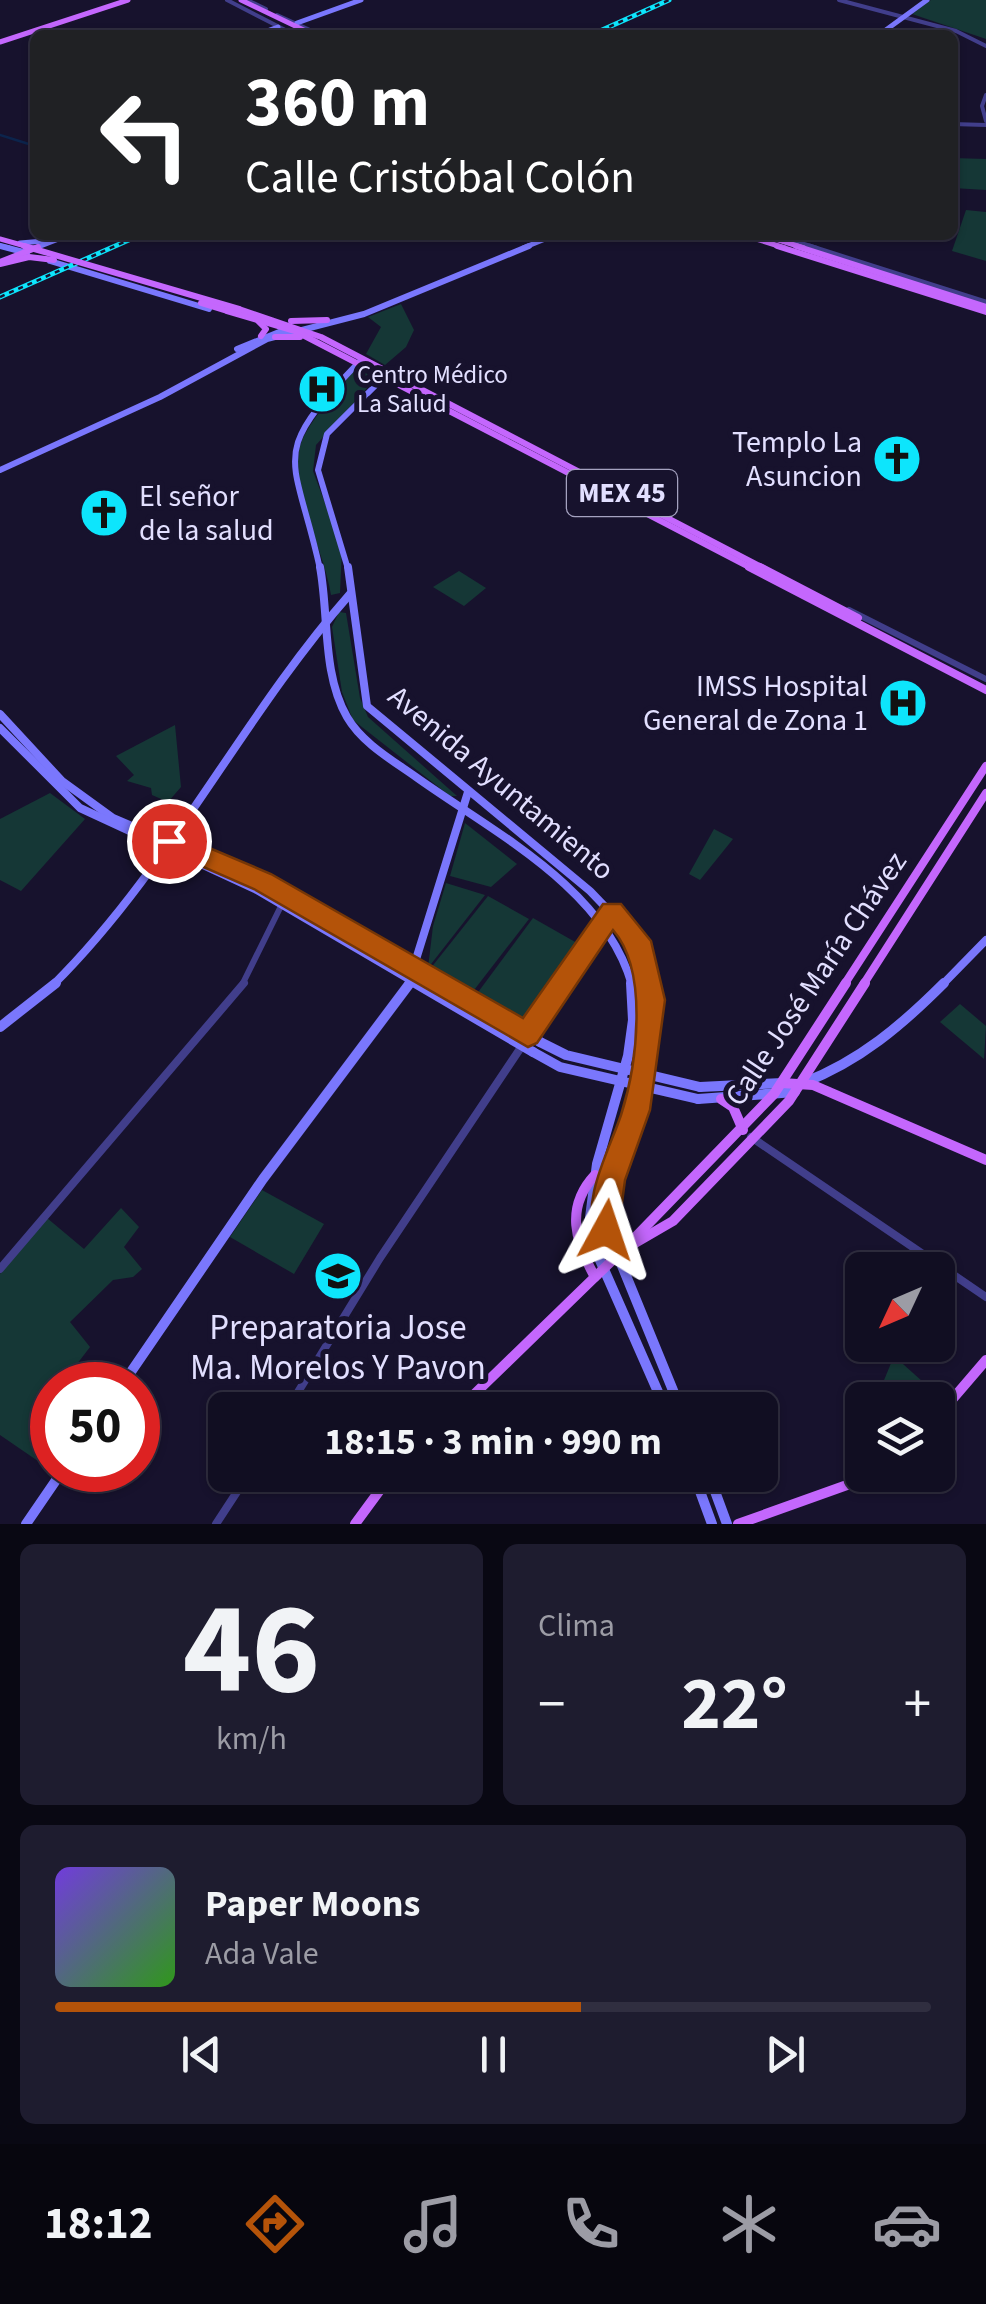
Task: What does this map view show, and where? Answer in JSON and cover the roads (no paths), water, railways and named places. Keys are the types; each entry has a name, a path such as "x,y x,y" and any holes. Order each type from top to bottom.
{"main road":[{"path":"32,30 120,0"},
{"path":"34,30 128,0"},
{"path":"241,0 293,30"},
{"path":"268,21 293,23 353,0"},
{"path":"306,18 361,0"},
{"path":"885,30 917,0"},
{"path":"879,30 926,0"},
{"path":"259,10 309,30"},
{"path":"267,30 280,24"},
{"path":"272,30 280,24"},
{"path":"0,41 30,31"},
{"path":"0,41 30,31"},
{"path":"1,261 48,240"},
{"path":"34,246 50,240"},
{"path":"57,240 54,247 62,255 92,274 236,310"},
{"path":"280,320 325,323 534,240"},
{"path":"0,468 144,400 262,336 325,323 543,240"},
{"path":"761,240 986,307"},
{"path":"779,240 986,307"},
{"path":"0,241 44,241"},
{"path":"0,241 34,256 70,262"},
{"name":"MEX 45","path":"0,241 280,320 309,339 360,361 986,687"},
{"name":"MEX 45","path":"0,241 296,328 321,337 360,361"},
{"path":"20,242 62,255"},
{"path":"512,254 524,245"},
{"path":"55,262 62,255"},
{"path":"1,261 34,256"},
{"path":"1,261 28,257 101,266 236,310"},
{"path":"92,274 101,266"},
{"path":"254,318 266,328 262,336"},
{"path":"321,337 325,323"},
{"path":"0,468 160,397 296,328"},
{"path":"275,337 309,339"},
{"name":"Avenida Ayuntamiento","path":"360,361 298,434 290,458 293,484 321,569 339,694 350,722 385,754 462,810 603,924 624,954 631,979 633,1020 586,1206 595,1256 658,1392"},
{"name":"Avenida Ayuntamiento","path":"387,375 327,434 320,450 321,485 349,578 362,688 372,714 612,911 638,941 652,1000 636,1110 611,1180 606,1230 674,1392"},
{"path":"349,578 363,580"},
{"path":"0,1027 35,1004 98,940 282,669 350,594"},
{"path":"0,714 62,781 87,801 166,844"},
{"path":"0,728 80,808 284,900 566,1056 700,1087 782,1083 799,1087 986,1160"},
{"name":"Calle José María Chávez","path":"477,1392 624,1250 774,1094 986,766"},
{"path":"968,820 976,797 970,790"},
{"path":"138,1362 263,1179 398,1004 410,982 468,792"},
{"name":"Calle José María Chávez","path":"624,1250 673,1221 754,1140 799,1087 986,793"},
{"path":"284,900 410,982 560,1066 698,1099 774,1094 824,1076 884,1039 986,940"},
{"path":"721,1099 733,1107 742,1130"},
{"path":"596,1175 582,1186 574,1224 580,1253 596,1276"},
{"path":"955,1396 986,1360"},
{"path":"743,1522 845,1485"},
{"path":"26,1524 48,1492"},
{"path":"355,1524 379,1492"},
{"path":"700,1492 712,1524"},
{"path":"716,1492 728,1524"}],"street":[{"path":"227,0 268,21"},
{"path":"241,0 288,30"},
{"path":"838,0 902,15"},
{"path":"850,0 953,30"},
{"path":"958,32 986,44"},
{"path":"958,125 986,125 982,106 986,95"},
{"path":"790,240 860,264"},
{"path":"0,1270 245,982 284,900"},
{"path":"298,1392 380,1258 612,911"},
{"path":"742,1130 986,1296"},
{"path":"216,1524 237,1492"}],"waterway":[{"path":"0,135 30,144"}],"railway":[{"path":"602,30 669,0"},
{"path":"0,297 129,240"}],"place":[{"name":"Centro Médico La Salud","path":"322,389"},
{"name":"Templo La Asuncion","path":"897,459"},
{"name":"El señor de la salud","path":"104,513"},
{"name":"IMSS Hospital General de Zona 1","path":"903,703"},
{"name":"Preparatoria Jose Ma. Morelos Y Pavon","path":"338,1276"}]}
